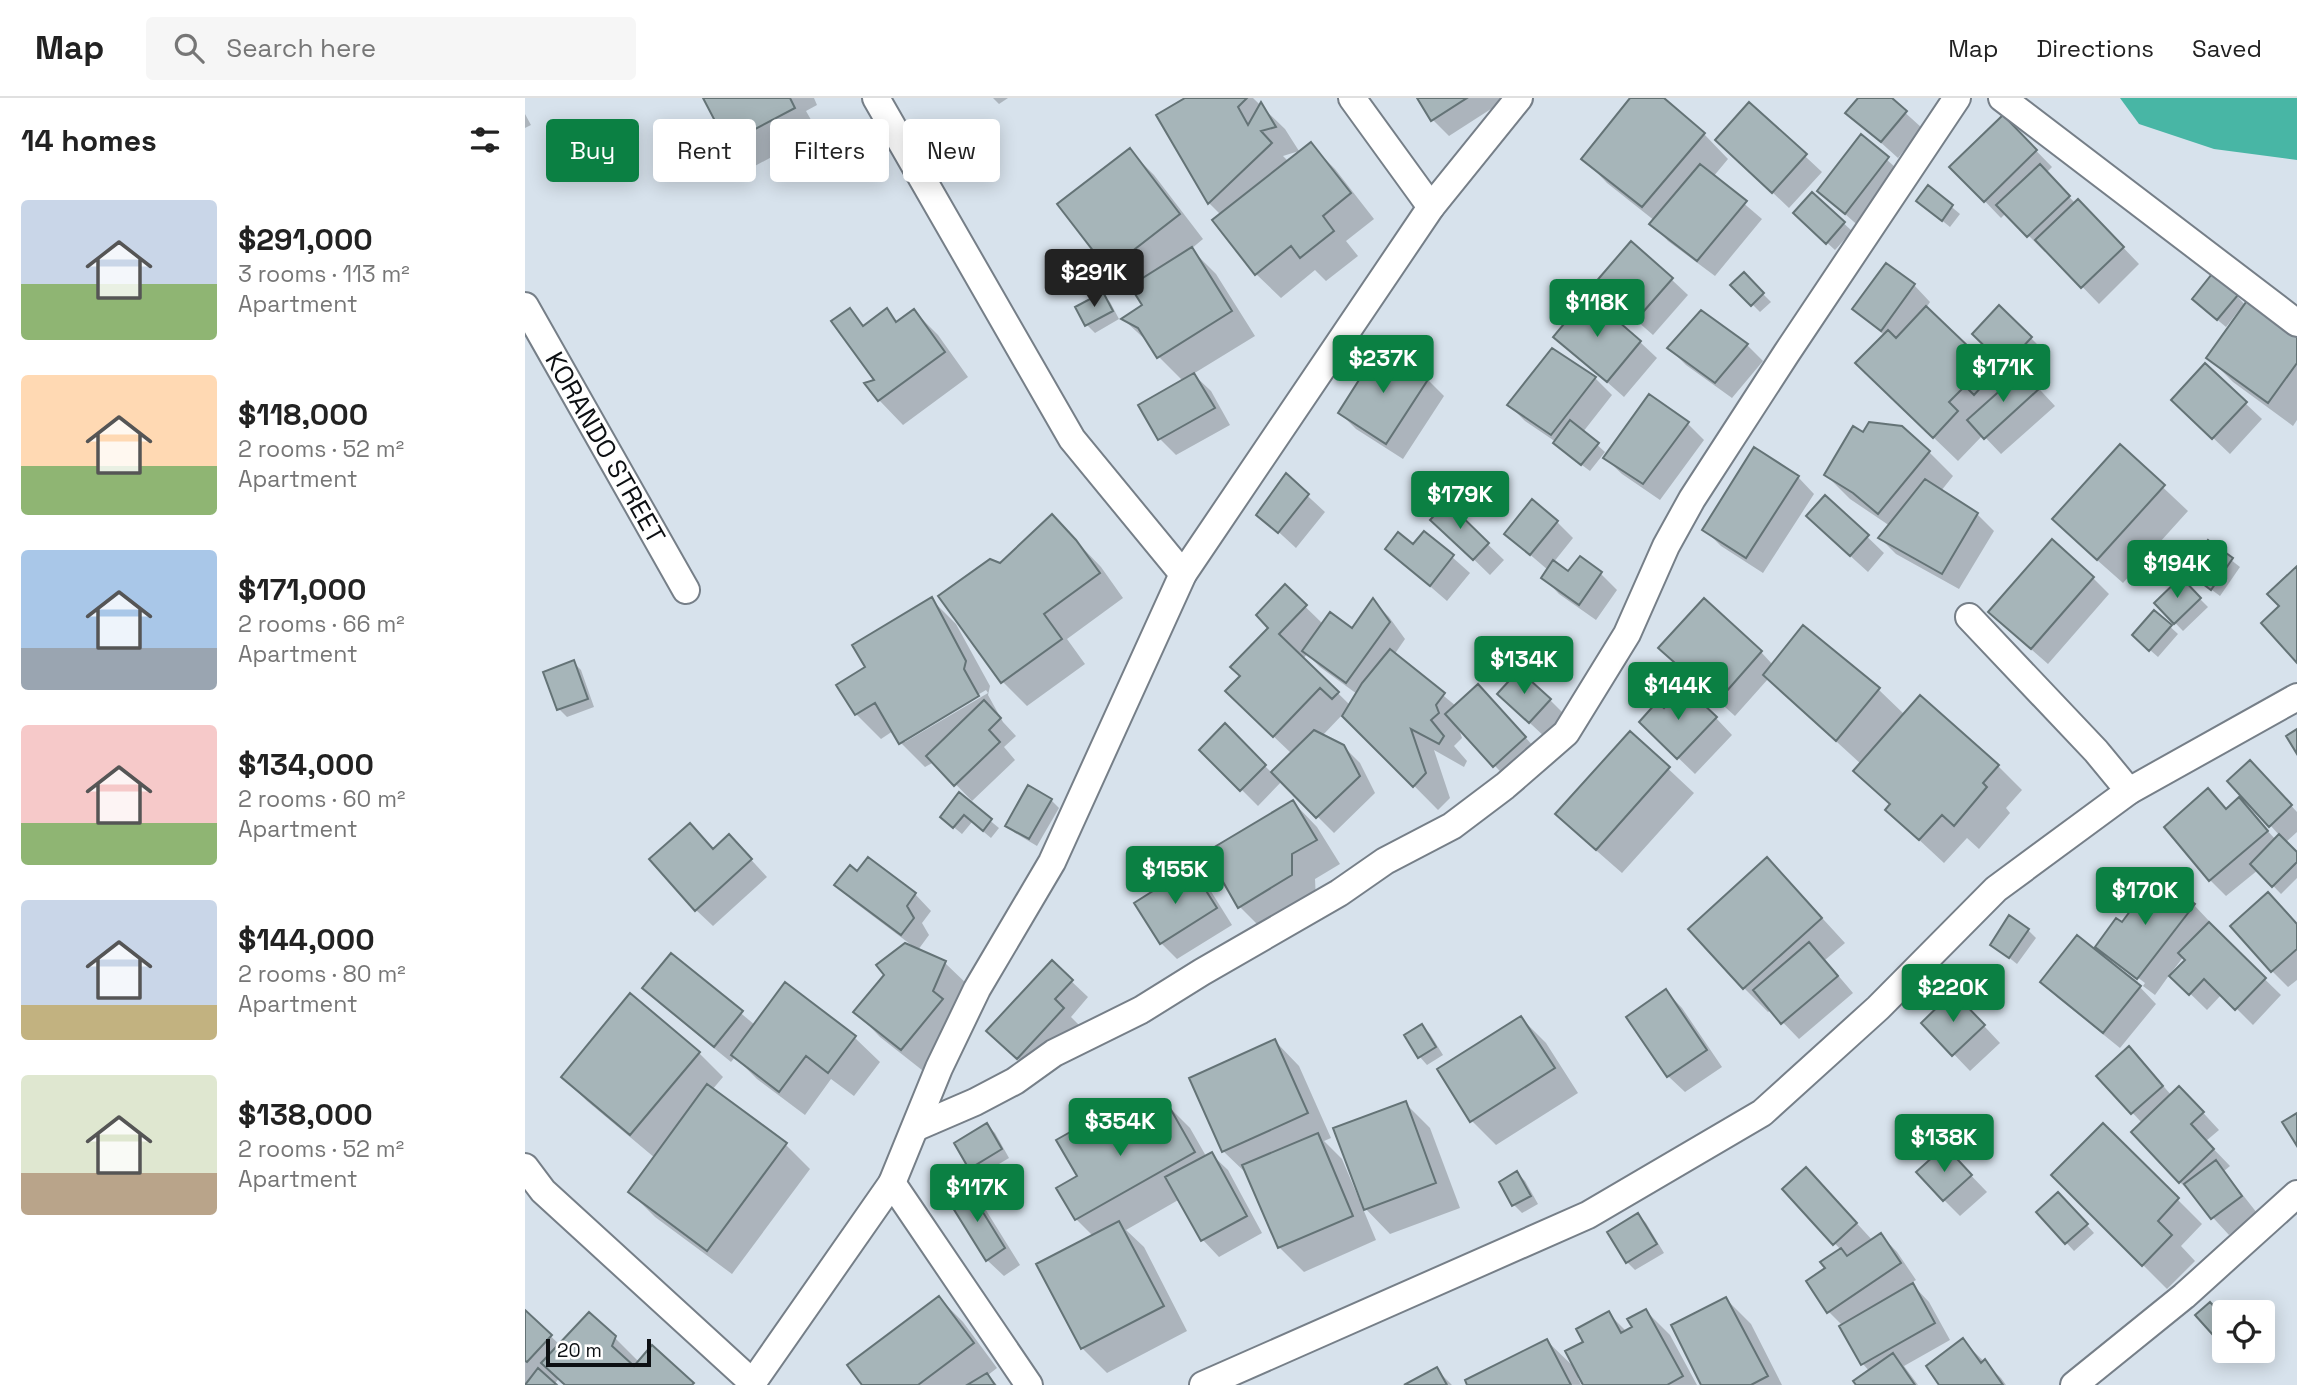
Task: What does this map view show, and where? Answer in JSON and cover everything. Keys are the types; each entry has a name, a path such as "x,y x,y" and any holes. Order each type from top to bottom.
{"street":[{"path":"876,98 1072,439 1183,574"},
{"path":"1352,98 1431,207"},
{"path":"525,1167 543,1191 752,1384 892,1183 939,1068 977,989 1052,862 1183,574 1431,207 1519,98"},
{"path":"917,1127 1015,1081 1054,1053 1141,1010 1339,893 1385,861 1452,826 1505,786 1566,733 1627,634 1666,546 1692,499 1957,98"},
{"path":"2002,98 2297,323"},
{"name":"KORANDO STREET","path":"525,306 686,590"},
{"path":"1969,617 2096,751 2129,791"},
{"path":"1203,1385 1588,1215 1762,1113 1878,1008 1996,889 2129,791 2297,697"},
{"path":"892,1183 1029,1385"},
{"path":"2074,1385 2184,1296 2297,1195"}],"shaded area":[{"path":"2120,98 2297,98 2297,160 2214,149 2139,124"}],"building":[{"path":"703,98 790,98 795,108 756,129 756,119 714,119"},
{"path":"1185,98 1247,98 1238,107 1248,125 1261,102 1276,127 1261,131 1272,143 1208,204 1156,115"},
{"path":"1417,98 1467,98 1431,121"},
{"path":"1630,98 1664,98 1705,133 1642,207 1581,159"},
{"path":"1858,98 1892,98 1907,111 1881,142 1845,113"},
{"path":"1749,102 1807,154 1772,193 1715,140"},
{"path":"2003,115 2037,150 1984,202 1949,167"},
{"path":"1861,134 1889,157 1845,214 1817,191"},
{"path":"1311,142 1351,193 1323,216 1334,231 1300,258 1291,246 1255,275 1212,220"},
{"path":"1130,148 1180,214 1108,270 1057,204"},
{"path":"1700,164 1747,201 1697,261 1649,224"},
{"path":"2040,164 2070,196 2027,237 1996,205"},
{"path":"1928,185 1953,205 1942,221 1916,201"},
{"path":"1812,192 1845,222 1826,244 1793,213"},
{"path":"2078,199 2124,247 2081,288 2035,240"},
{"path":"1631,241 1673,278 1636,320 1594,284"},
{"path":"1192,247 1232,311 1157,358 1138,328 1121,319 1142,305 1130,286"},
{"path":"1886,263 1915,284 1881,331 1852,309"},
{"path":"1744,272 1764,293 1751,306 1730,285"},
{"path":"2212,274 2238,295 2217,320 2192,299"},
{"path":"1103,292 1113,311 1085,326 1075,307"},
{"path":"1588,295 1641,341 1607,382 1553,337"},
{"path":"2249,298 2297,334 2297,363 2268,403 2206,358"},
{"path":"1999,305 2032,337 2005,366 1972,334"},
{"path":"1926,306 1995,372 1974,395 1965,386 1949,402 1958,411 1933,438 1855,363 1888,330 1896,338"},
{"path":"850,308 863,326 887,308 896,322 914,309 945,352 878,401 864,383 874,380 831,321"},
{"path":"1701,310 1748,344 1715,383 1667,348"},
{"path":"1380,347 1429,378 1386,444 1338,413"},
{"path":"1552,348 1596,377 1551,435 1507,405"},
{"path":"2205,363 2247,402 2212,439 2171,400"},
{"path":"2023,370 2040,388 1984,439 1967,420"},
{"path":"1194,373 1215,408 1158,440 1138,405"},
{"path":"1649,394 1689,422 1643,484 1603,458"},
{"path":"1570,420 1599,443 1581,465 1553,443"},
{"path":"1869,422 1902,426 1930,451 1878,514 1853,493 1824,475 1853,426 1863,432"},
{"path":"2120,444 2165,485 2097,560 2052,519"},
{"path":"1754,447 1799,476 1746,558 1702,530"},
{"path":"1286,473 1309,494 1278,533 1256,515"},
{"path":"1925,479 1978,513 1942,574 1878,538"},
{"path":"1825,495 1869,535 1850,556 1806,516"},
{"path":"1532,499 1558,521 1530,555 1504,534"},
{"path":"1447,502 1489,543 1473,560 1430,520"},
{"path":"1052,514 1076,540 1100,573 1044,614 1062,639 1001,683 938,596 990,559 1000,563"},
{"path":"1424,531 1454,555 1430,586 1385,549 1398,532 1413,544"},
{"path":"2052,539 2094,577 2031,649 1988,612"},
{"path":"2208,540 2233,558 2211,590 2186,571"},
{"path":"1580,556 1602,572 1579,605 1541,578 1553,560 1568,571"},
{"path":"2297,566 2297,663 2261,623 2279,606 2267,594"},
{"path":"2181,577 2201,598 2174,624 2154,603"},
{"path":"1285,584 1307,605 1279,634 1339,692 1332,699 1320,688 1273,737 1225,691 1240,676 1230,667 1268,628 1256,615"},
{"path":"932,597 966,661 964,669 979,696 899,744 875,703 855,715 836,685 865,667 852,645"},
{"path":"1373,598 1390,622 1346,683 1302,651 1330,612 1352,628"},
{"path":"1704,598 1762,651 1718,701 1658,648"},
{"path":"2154,610 2172,625 2149,651 2132,635"},
{"path":"1803,625 1880,688 1836,741 1763,675"},
{"path":"1390,649 1445,693 1436,705 1439,713 1431,720 1444,736 1439,744 1411,729 1426,773 1413,787 1342,716 1362,683"},
{"path":"574,660 588,699 557,710 543,672"},
{"path":"1519,670 1551,699 1529,723 1497,694"},
{"path":"1478,684 1526,737 1493,767 1445,714"},
{"path":"1684,686 1717,717 1677,759 1639,722 1657,702 1664,708"},
{"path":"1920,695 1999,765 1983,783 1987,787 1954,826 1942,815 1919,840 1885,810 1890,804 1853,771"},
{"path":"984,700 1001,718 989,730 1000,742 954,786 926,756"},
{"path":"1225,723 1266,765 1240,791 1199,750"},
{"path":"2297,729 2297,754 2286,736"},
{"path":"1314,730 1344,745 1360,776 1316,818 1271,772"},
{"path":"1630,731 1670,767 1596,850 1555,814"},
{"path":"2250,760 2292,805 2269,827 2227,781"},
{"path":"1028,785 1052,799 1029,839 1005,826"},
{"path":"2208,788 2226,809 2239,797 2268,831 2209,881 2164,827"},
{"path":"959,792 992,819 983,831 964,815 953,828 940,817"},
{"path":"1293,800 1317,840 1292,854 1292,875 1238,908 1206,852"},
{"path":"690,823 713,849 729,834 752,859 695,911 649,859"},
{"path":"2279,834 2297,852 2297,862 2272,887 2250,864"},
{"path":"868,857 916,893 907,906 914,918 901,935 834,885 850,865 857,871"},
{"path":"1767,857 1822,918 1743,989 1688,929"},
{"path":"1191,867 1217,908 1160,944 1134,903"},
{"path":"2157,875 2195,904 2137,979 2095,947 2116,918 2122,922"},
{"path":"2268,892 2297,924 2297,949 2271,972 2230,926"},
{"path":"2009,915 2029,929 2009,958 1990,945"},
{"path":"2209,922 2266,978 2235,1010 2204,979 2189,995 2169,976 2185,960 2178,953"},
{"path":"2077,935 2141,986 2103,1033 2040,982"},
{"path":"1809,942 1838,976 1781,1024 1753,990"},
{"path":"905,943 946,961 933,991 943,999 901,1050 853,1012 884,975 876,965"},
{"path":"671,953 743,1011 714,1047 642,988"},
{"path":"1052,960 1073,980 1055,999 1064,1008 1017,1059 986,1031"},
{"path":"785,982 856,1036 828,1073 806,1056 779,1092 731,1055"},
{"path":"1666,989 1707,1050 1667,1077 1626,1017"},
{"path":"1953,992 1985,1025 1952,1056 1921,1023"},
{"path":"630,993 700,1052 630,1135 561,1077"},
{"path":"1521,1016 1555,1068 1470,1122 1437,1069"},
{"path":"1422,1024 1436,1047 1418,1058 1404,1035"},
{"path":"1275,1039 1308,1113 1222,1152 1189,1078"},
{"path":"2129,1046 2163,1086 2131,1114 2096,1076"},
{"path":"707,1084 787,1143 707,1251 628,1192"},
{"path":"2179,1086 2204,1112 2191,1124 2214,1149 2179,1183 2131,1132"},
{"path":"1166,1101 1195,1152 1075,1220 1056,1188 1077,1176 1056,1140 1097,1117 1101,1139"},
{"path":"1406,1101 1436,1183 1364,1210 1333,1128"},
{"path":"2297,1113 2297,1146 2282,1122"},
{"path":"987,1123 1002,1149 969,1169 954,1143"},
{"path":"2103,1123 2179,1198 2158,1221 2172,1235 2142,1266 2051,1175"},
{"path":"1318,1133 1353,1216 1278,1248 1242,1165"},
{"path":"1945,1146 1972,1175 1943,1201 1916,1172"},
{"path":"1212,1152 1247,1216 1201,1241 1165,1177"},
{"path":"2216,1160 2242,1196 2211,1219 2184,1184"},
{"path":"1806,1167 1857,1223 1833,1245 1782,1189"},
{"path":"1517,1171 1531,1196 1512,1206 1499,1182"},
{"path":"968,1188 1005,1248 986,1261 948,1200"},
{"path":"2058,1192 2088,1224 2065,1244 2036,1212"},
{"path":"1638,1213 1657,1244 1626,1263 1607,1232"},
{"path":"1119,1221 1164,1306 1081,1349 1036,1264"},
{"path":"1881,1233 1901,1263 1827,1313 1806,1281 1825,1268 1820,1262 1841,1248 1847,1256"},
{"path":"1913,1283 1935,1323 1861,1365 1839,1326"},
{"path":"939,1296 974,1343 918,1385 862,1385 847,1365"},
{"path":"1726,1297 1768,1376 1751,1385 1701,1385 1671,1325"},
{"path":"2210,1302 2212,1334 2195,1315"},
{"path":"1646,1309 1683,1376 1667,1385 1583,1385 1565,1351 1583,1342 1576,1329 1609,1311 1621,1333 1632,1327 1627,1319"},
{"path":"525,1310 552,1335 527,1362 525,1361"},
{"path":"589,1312 616,1336 612,1346 634,1366 652,1345 694,1383 565,1385 541,1363"},
{"path":"1963,1338 1981,1363 1985,1359 2003,1385 1939,1385 1926,1366"},
{"path":"1547,1339 1571,1385 1467,1385 1465,1380"},
{"path":"1893,1353 1915,1385 1856,1385 1853,1381"},
{"path":"1437,1367 1447,1385 1404,1385"},
{"path":"538,1368 557,1385 525,1385"},
{"path":"987,1373 995,1385 967,1385"}]}
